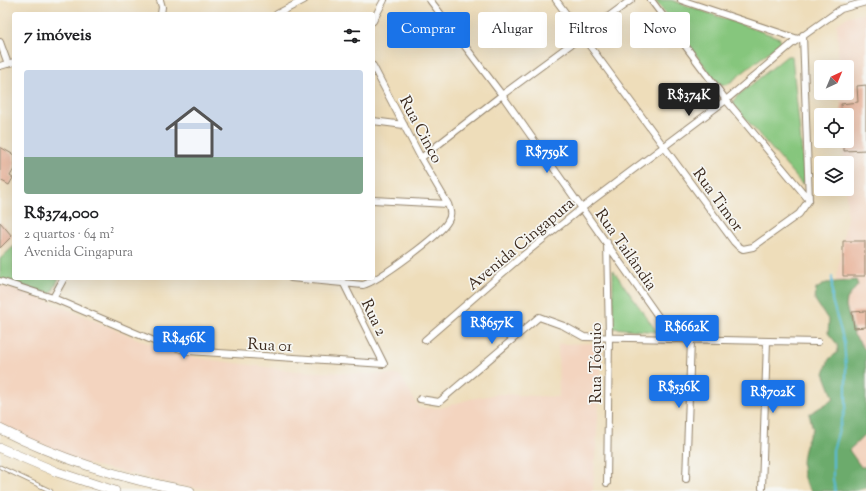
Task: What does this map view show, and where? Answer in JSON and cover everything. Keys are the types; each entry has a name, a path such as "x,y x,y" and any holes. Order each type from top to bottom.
{"main road":[{"path":"0,429 73,462 130,479 190,491"},
{"path":"0,448 96,488 115,491"}],"street":[{"path":"281,12 304,0"},
{"path":"375,17 384,0"},
{"name":"Rua Tailândia","path":"430,0 502,95 674,339"},
{"name":"Rua Timor","path":"556,0 565,12"},
{"path":"614,12 631,0"},
{"path":"651,0 726,100 809,200"},
{"path":"681,0 800,37 809,200"},
{"path":"160,12 162,1"},
{"name":"Avenida Cingapura","path":"426,340 521,257 582,208 726,100 800,37 840,9 866,2"},
{"path":"0,42 11,63 0,66"},
{"path":"421,158 565,48"},
{"name":"Rua Timor","path":"592,48 738,246 743,248 753,247 799,214 809,200"},
{"name":"Rua Cinco","path":"375,70 421,158 448,204"},
{"path":"375,122 404,125"},
{"path":"317,280 363,285 373,282 401,262 438,232 448,222 451,214 448,204 375,200"},
{"name":"Rua Tóquio","path":"607,242 609,337 607,483"},
{"path":"53,298 63,280"},
{"name":"Rua 01","path":"0,281 53,298 154,341 188,351 384,364"},
{"name":"Rua 2","path":"343,282 384,364"},
{"path":"420,399 439,402 539,317 564,326 584,337 818,342"},
{"path":"686,480 690,340"},
{"path":"762,488 767,341"}],"lane":[{"path":"0,467 51,491"}],"shaded area":[{"path":"866,13 866,353 854,335 846,306 847,299 858,285 856,280 836,282 847,217 846,196 854,196 854,156 844,156 843,148 854,148 854,108 841,108 841,100 854,100 854,60 839,60 837,24 849,16"},
{"path":"0,285 53,303 166,351 198,358 295,371 400,375 419,408 441,408 470,399 499,394 559,397 558,344 603,343 593,491 228,491 185,487 83,463 0,425"},
{"path":"866,434 866,467 861,467 849,449"}],"green space":[{"path":"655,0 671,0 780,38 780,43 727,85 718,84 690,47 690,12 664,12"},
{"path":"787,56 792,56 805,182 802,184 733,104 736,97"},
{"path":"12,248 12,280 58,280 51,294 0,280 0,259"},
{"path":"613,270 657,332 613,328"},
{"path":"856,280 858,285 847,299 846,306 854,335 866,351 866,434 849,450 861,467 866,467 866,488 854,491 811,491 806,484 802,468 802,460 806,443 813,429 809,414 834,399 824,373 829,359 838,352 837,344 828,333 829,321 815,300 816,289 826,283"}],"building":[{"path":"866,85 866,150 844,151 844,148 854,148 854,108 841,108 841,104 858,102 857,86"},
{"path":"0,147 12,154 12,172 10,176 12,180 9,185 0,180"},
{"path":"0,222 12,236 0,248"},
{"path":"843,241 865,241 865,276 843,276"},
{"path":"866,311 866,327 854,328 852,312"}],"waterway":[{"path":"832,277 832,300 844,342 846,368 846,406 833,450 833,479 835,491"}]}
